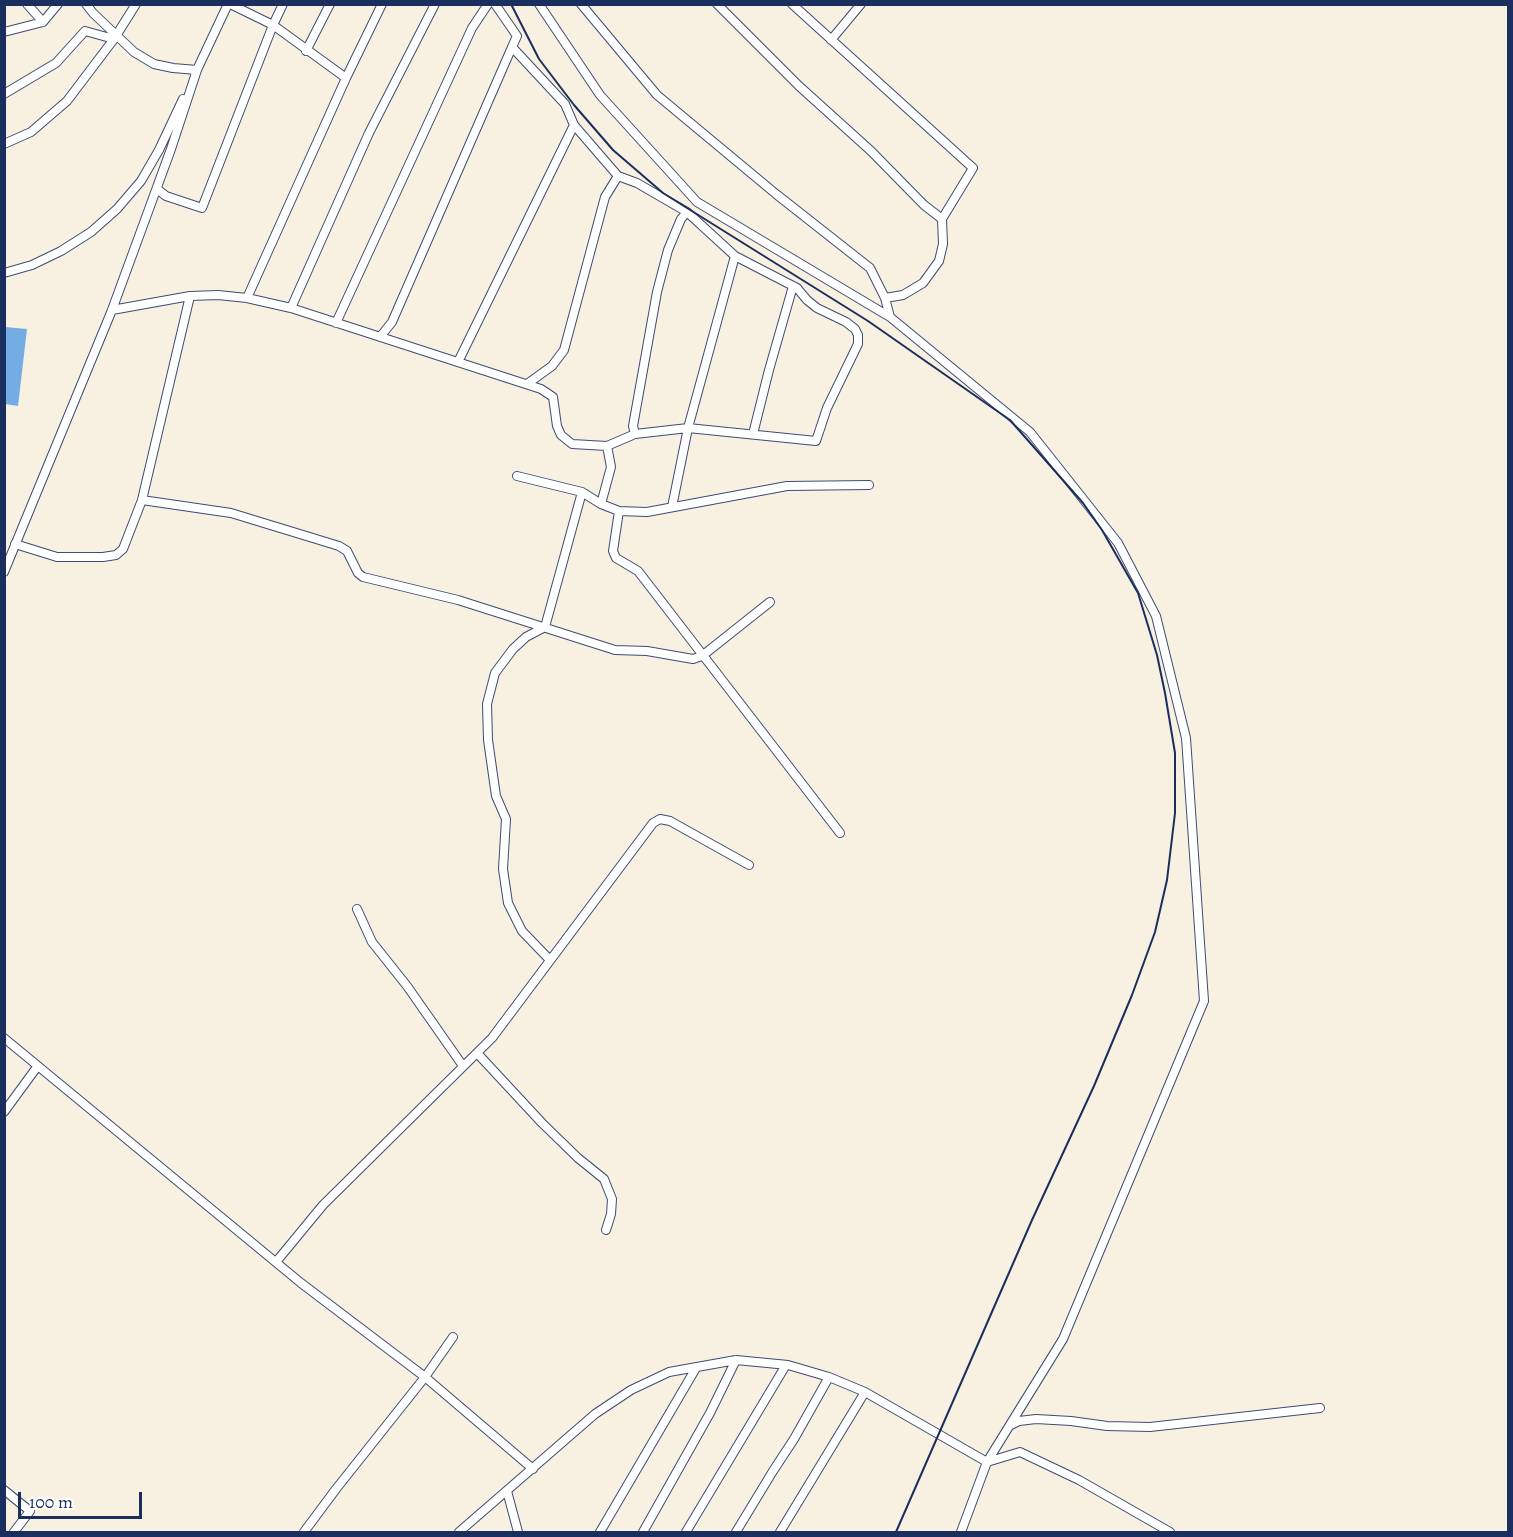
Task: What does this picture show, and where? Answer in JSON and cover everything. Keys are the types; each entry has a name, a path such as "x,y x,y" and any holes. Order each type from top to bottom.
{"street":[{"path":"27,4 43,22"},
{"path":"4,32 43,22 58,4"},
{"path":"86,4 116,37 134,52 154,64 197,70"},
{"path":"4,144 31,132 67,101 116,37 136,4"},
{"path":"4,273 32,265 61,251 91,232 117,209 141,181 159,150 229,4 273,26 346,78"},
{"path":"157,189 166,196 202,208 283,4"},
{"path":"306,51 330,4"},
{"path":"247,298 346,78 382,4"},
{"path":"291,308 369,133 435,4"},
{"path":"336,323 472,28 488,4"},
{"path":"380,337 392,322 517,36 495,4"},
{"path":"539,4 600,95 697,202 890,317 1030,432 1118,543 1156,616 1186,738 1204,1001 1063,1339 987,1462 961,1533"},
{"path":"581,4 657,95 776,194 870,268 885,298 890,317"},
{"path":"717,4 799,86 871,151 924,205 942,219"},
{"path":"792,4 973,168 942,219 943,244 939,261 923,283 903,295 885,298"},
{"path":"831,40 860,5"},
{"path":"4,94 56,63 85,30 116,37"},
{"path":"112,310 190,296 218,295 247,298 291,308 542,389 553,397 556,426 561,435 572,444 607,446 635,434 688,428 816,441 827,408 858,344 855,329 817,308 794,286 735,256 687,212 637,183 618,176 574,125 565,104 512,47"},
{"path":"4,572 112,310 157,189 197,70"},
{"path":"458,362 574,125"},
{"path":"527,384 552,366 564,350 605,197 618,176"},
{"path":"635,434 633,426 657,292 668,250 681,219 687,212"},
{"path":"672,507 688,428 735,256"},
{"path":"753,434 794,286"},
{"path":"15,544 57,557 103,557 116,555 123,549 142,500 190,296"},
{"path":"601,504 610,466 607,446"},
{"path":"517,476 582,492 601,504 619,511 646,512 787,486 869,485"},
{"path":"550,960 522,931 508,903 503,869 506,819 496,796 488,740 487,704 495,673 513,649 526,637 545,627 582,492"},
{"path":"142,500 231,513 339,546 347,551 358,573 363,577 458,600 615,650 647,651 693,659 702,656 770,602"},
{"path":"619,511 613,551 616,558 638,571 648,587 696,645 702,656 840,833"},
{"path":"276,1262 323,1205 492,1038 653,823 660,819 670,821 750,865"},
{"path":"357,909 372,942 407,986 463,1066"},
{"path":"4,1038 276,1262 425,1377 533,1469"},
{"path":"477,1053 570,1151 604,1179 612,1199 611,1214 606,1230"},
{"path":"4,1113 37,1067"},
{"path":"304,1533 425,1377 453,1337"},
{"path":"643,1533 710,1413 736,1360"},
{"path":"459,1533 595,1414 631,1390 669,1372 736,1360 786,1365 829,1377 865,1392 987,1462 1020,1452 1079,1480 1170,1533"},
{"path":"686,1533 786,1365"},
{"path":"600,1533 696,1368"},
{"path":"736,1533 829,1377"},
{"path":"780,1533 865,1392"},
{"path":"1010,1426 1019,1421 1036,1419 1107,1426 1150,1427 1320,1408"},
{"path":"4,1490 30,1511 14,1533"},
{"path":"507,1491 518,1533"}],"water":[{"path":"5,327 27,329 18,406 5,404"}],"railway":[{"path":"511,4 539,59 574,105 613,150 663,193 868,321 1010,420 1083,503 1102,530 1138,593 1157,655 1175,753 1175,813 1167,880 1155,932 1132,995 1094,1086 1032,1220 896,1532"}]}
